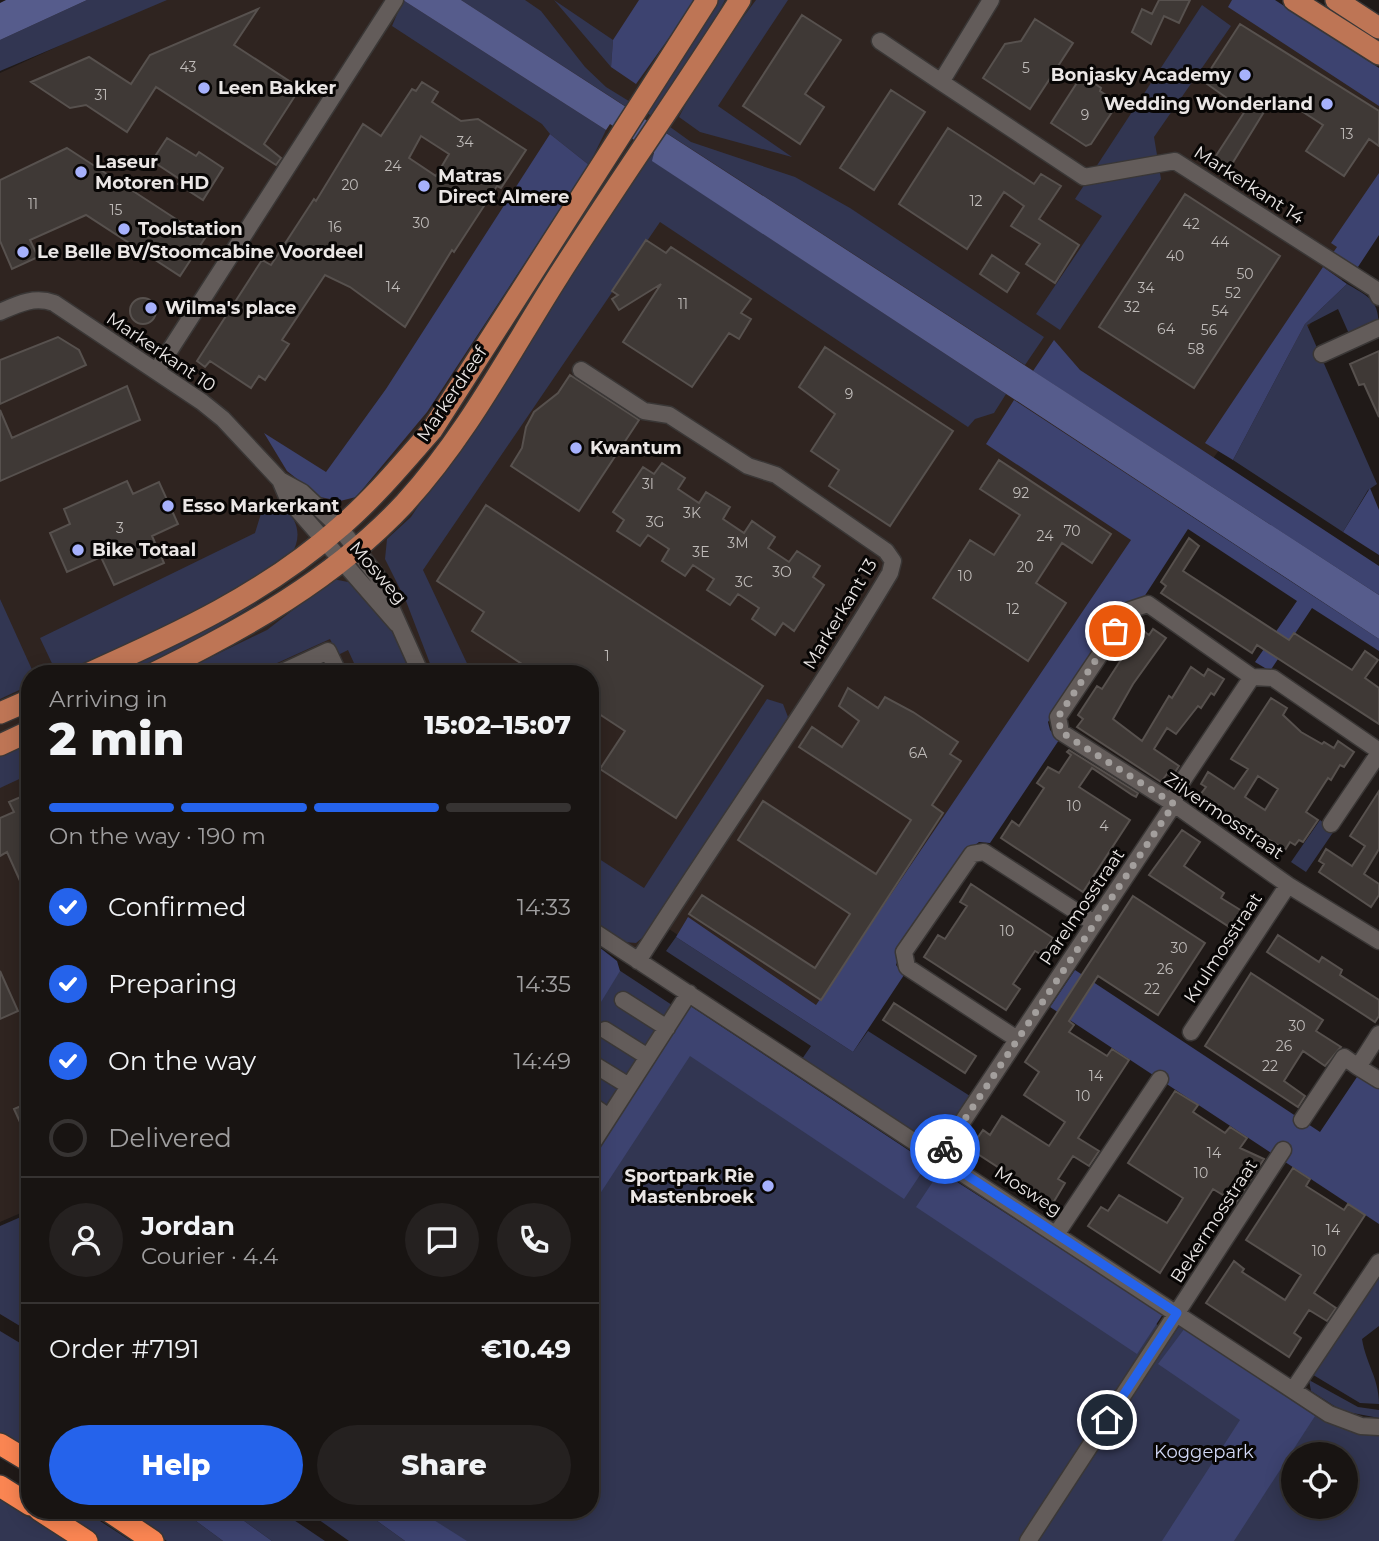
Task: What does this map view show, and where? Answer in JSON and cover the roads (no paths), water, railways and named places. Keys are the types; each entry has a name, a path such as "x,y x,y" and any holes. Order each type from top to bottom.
{"highway":[{"path":"0,1444 21,1457"},
{"path":"0,1486 21,1499"},
{"path":"53,1519 87,1541"},
{"path":"120,1519 152,1541"}],"main road":[{"name":"Markerdreef","path":"107,665 163,640 249,595 331,535 377,492 432,430 707,0"},
{"name":"Markerdreef","path":"169,665 301,593 405,503 458,436 740,0"},
{"path":"1294,0 1379,54"},
{"path":"1336,0 1379,28"},
{"path":"0,713 21,704"},
{"path":"0,745 21,735"}],"street":[{"path":"156,370 394,1"},
{"path":"941,82 988,1"},
{"name":"Markerkant 14","path":"880,41 1084,177 1175,161 1375,289 1379,297"},
{"name":"Markerkant 10","path":"0,312 26,301 42,299 156,370 223,419 280,480 302,492 331,535"},
{"path":"1322,354 1379,328"},
{"name":"Markerkant 13","path":"581,370 643,411 669,415 748,466 776,475 886,551 893,561 890,573 842,653 733,813 638,961"},
{"name":"Mosweg","path":"331,535 349,554 377,576 417,665"},
{"name":"Zilvermosstraat","path":"1252,677 1148,604 1139,606 1130,610 1058,717 1061,732 1174,804 1288,885 1379,941"},
{"path":"298,665 328,651 334,665"},
{"path":"1252,677 1273,678 1379,752 1331,824"},
{"name":"Parelmosstraat","path":"939,1157 1174,804 1177,789 1252,677"},
{"path":"1017,1039 907,968 904,953 972,854 985,852 1094,923"},
{"name":"Krulmosstraat","path":"1191,1032 1288,885"},
{"name":"Mosweg","path":"599,935 1293,1390 1348,1422 1379,1427"},
{"path":"599,1132 689,993"},
{"path":"623,1000 667,1028"},
{"path":"606,1030 648,1057"},
{"path":"1359,1067 1379,1034"},
{"path":"1302,1120 1344,1057 1379,1080"},
{"path":"599,1068 629,1086"},
{"path":"1057,1233 1160,1079"},
{"path":"599,1110 609,1117"},
{"name":"Bekermosstraat","path":"1028,1541 1283,1150"},
{"path":"1293,1390 1379,1262"}],"place":[{"name":"Bonjasky Academy","path":"1245,75"},
{"name":"Leen Bakker","path":"204,88"},
{"name":"Wedding Wonderland","path":"1327,104"},
{"name":"Laseur Motoren HD","path":"81,172"},
{"name":"Matras Direct Almere","path":"424,186"},
{"name":"Toolstation","path":"124,229"},
{"name":"Le Belle BV/Stoomcabine Voordeel","path":"23,252"},
{"name":"Wilma's place","path":"151,308"},
{"name":"Kwantum","path":"576,448"},
{"name":"Esso Markerkant","path":"168,506"},
{"name":"Bike Totaal","path":"78,550"},
{"name":"Sportpark Rie Mastenbroek","path":"768,1186"}],"park label":[{"name":"Koggepark","path":"1204,1452"}]}
